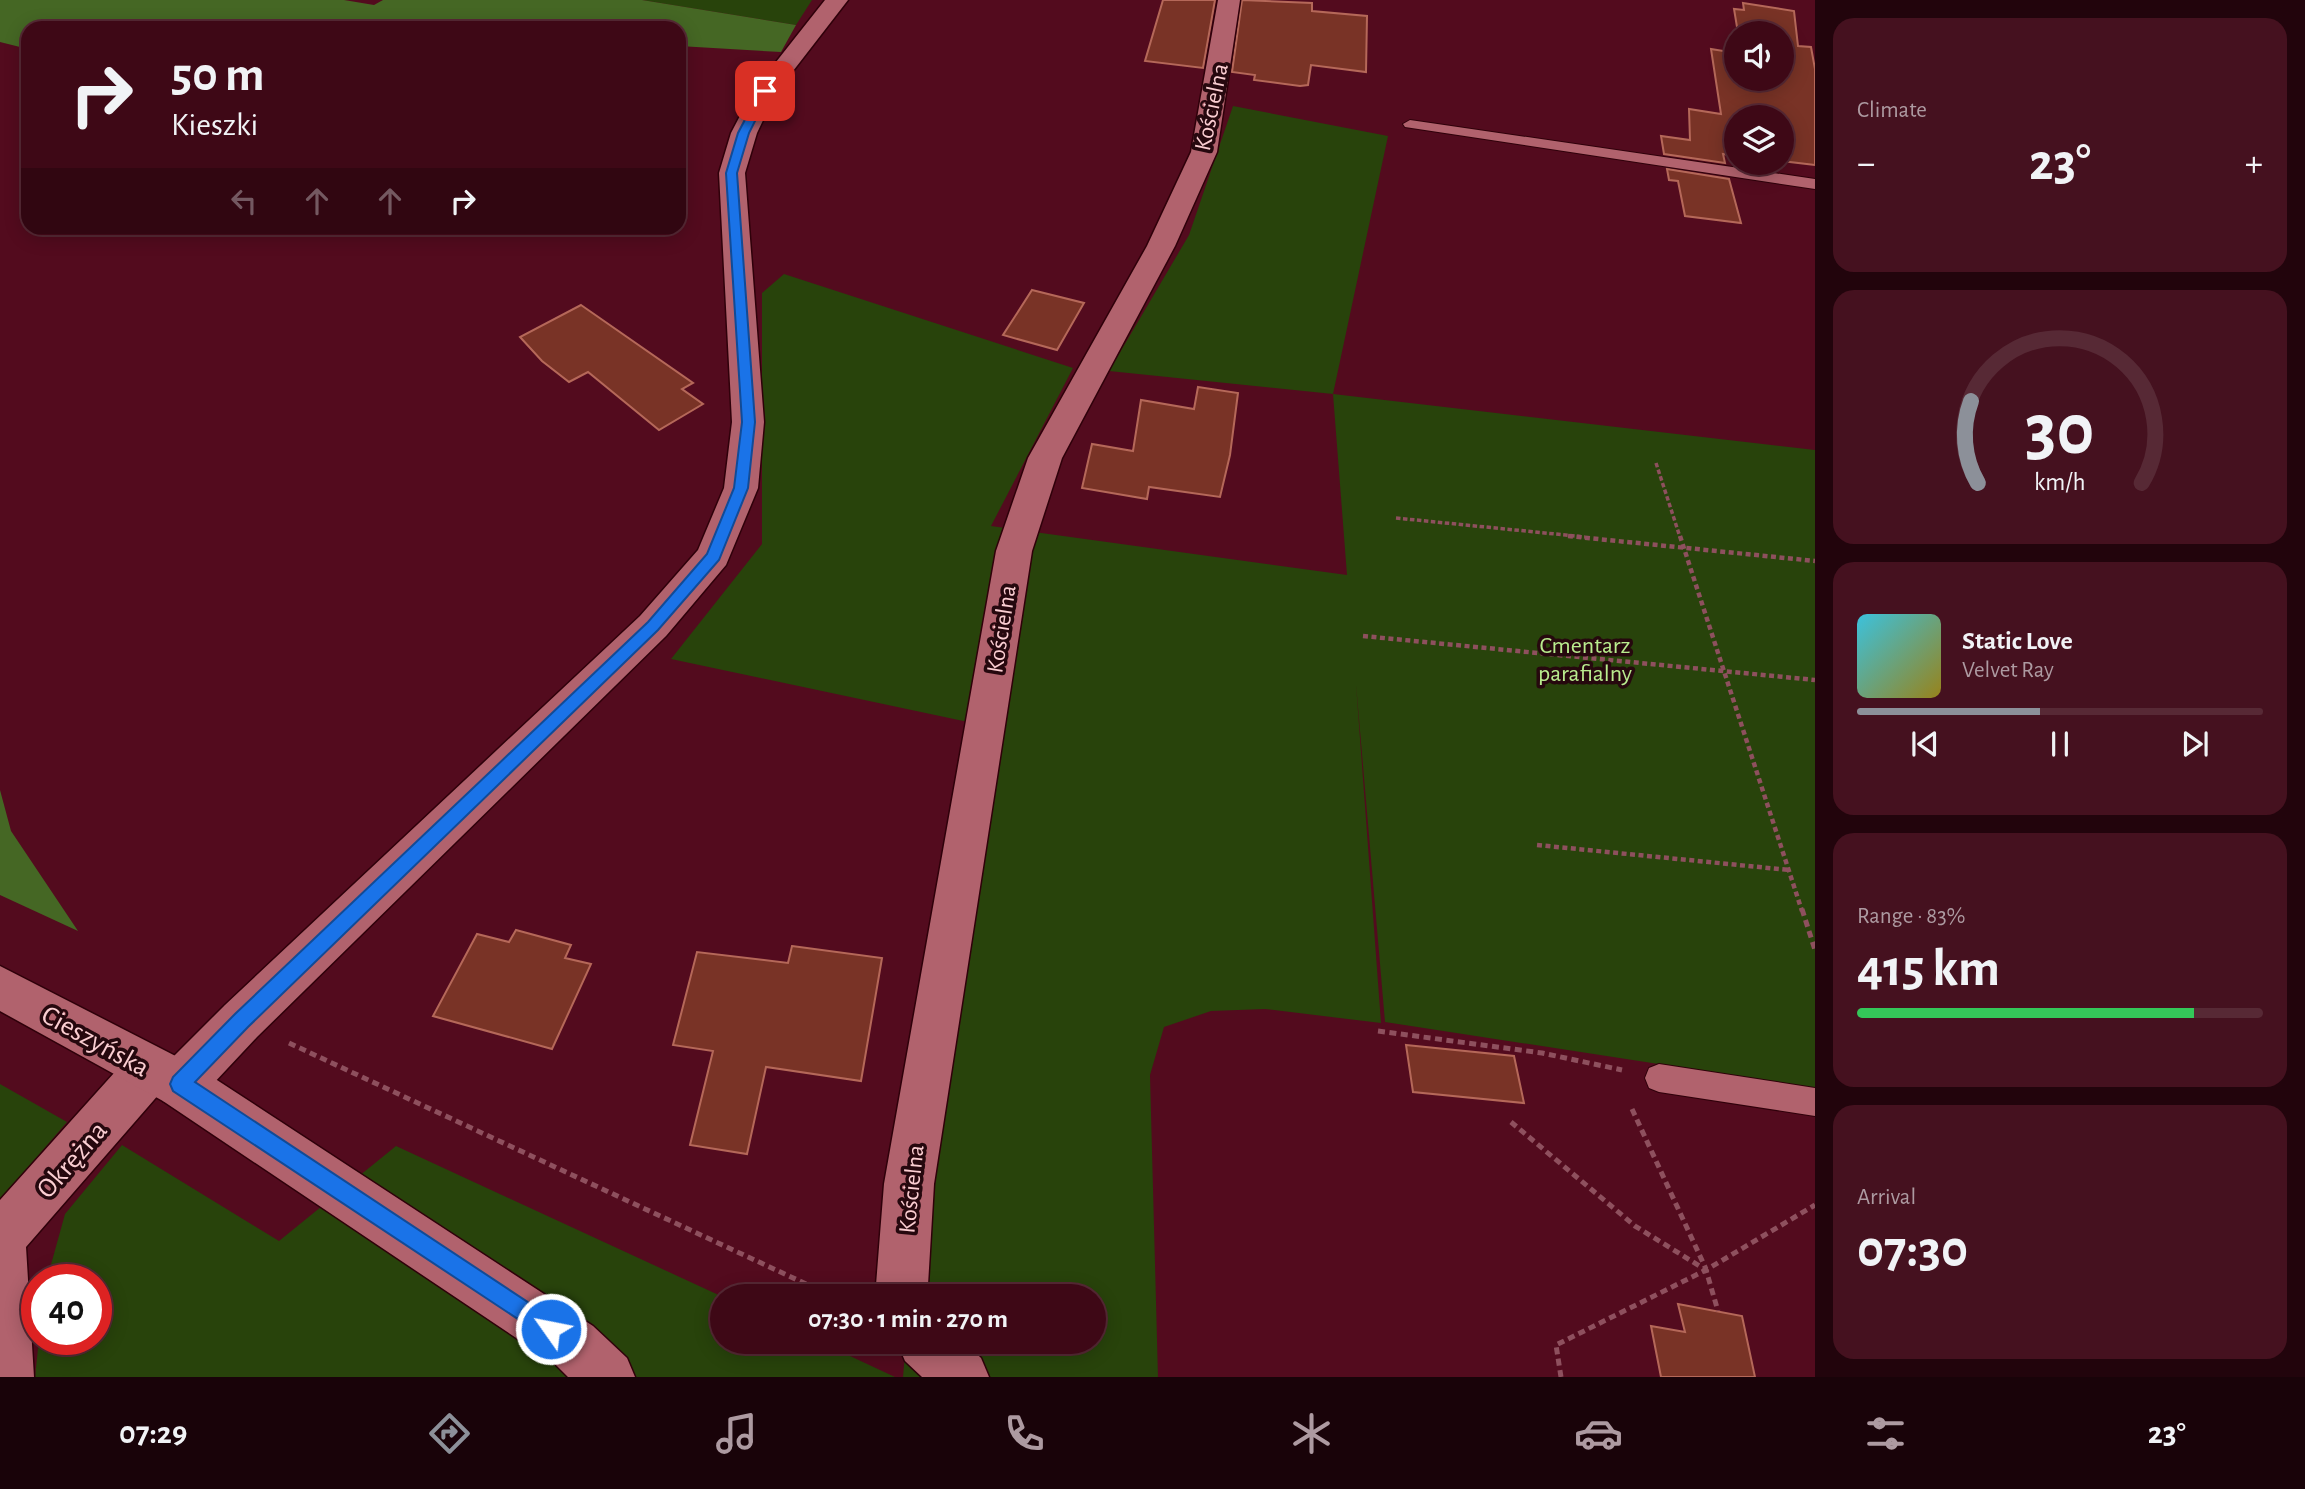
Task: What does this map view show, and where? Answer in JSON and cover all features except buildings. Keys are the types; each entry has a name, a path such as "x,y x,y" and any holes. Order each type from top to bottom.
{"street":[{"name":"Okrężna","path":"7,1377 0,1239 165,1077 242,1021 653,626 713,556 741,488 748,422 732,173 744,133 765,91 837,0"},
{"name":"Kościelna","path":"902,1284 909,1184 1014,551 1045,458 1161,246 1204,152 1222,53 1228,0"},
{"name":"Cieszyńska","path":"0,987 165,1077 574,1345 608,1377"},
{"path":"937,1354 962,1377"}],"lane":[{"path":"1410,124 1815,184"},
{"path":"1658,1078 1815,1102"}],"path":[{"path":"1656,463 1815,950"},
{"path":"1396,518 1815,561"},
{"path":"1363,636 1815,680"},
{"path":"1537,845 1789,870"},
{"path":"242,1021 806,1284"},
{"path":"1378,1031 1542,1052 1658,1078"},
{"path":"1511,1122 1635,1226 1706,1270"},
{"path":"1638,1126 1706,1270 1718,1311"},
{"path":"1561,1377 1556,1345 1706,1270 1815,1205"}],"green space":[{"path":"0,0 344,0 374,5 383,0 642,0 796,25 781,52 686,46 686,21 21,21 21,47 0,42"},
{"path":"642,0 812,0 796,25"},
{"path":"1233,106 1388,136 1333,394 1109,371 1189,235"},
{"name":"Cmentarz parafialny","path":"784,274 1073,368 991,526 1347,575 1333,394 1815,450 1815,1088 1385,1022 1356,684 1381,1023 1265,1009 1211,1011 1164,1027 1150,1075 1158,1377 903,1377 905,1354 1106,1354 1106,1284 912,1284 968,722 671,659 762,544 762,293"},
{"path":"0,790 11,831 78,931 0,895"},
{"path":"0,1084 67,1122 0,1200"},
{"path":"122,1145 279,1241 396,1146 710,1291 710,1354 846,1354 895,1377 35,1377 37,1355 112,1355 112,1264 51,1264 65,1214"}],"route":[{"path":"551,1329 180,1084 242,1021 653,626 713,556 741,488 748,422 732,173 744,133 765,91"}]}
